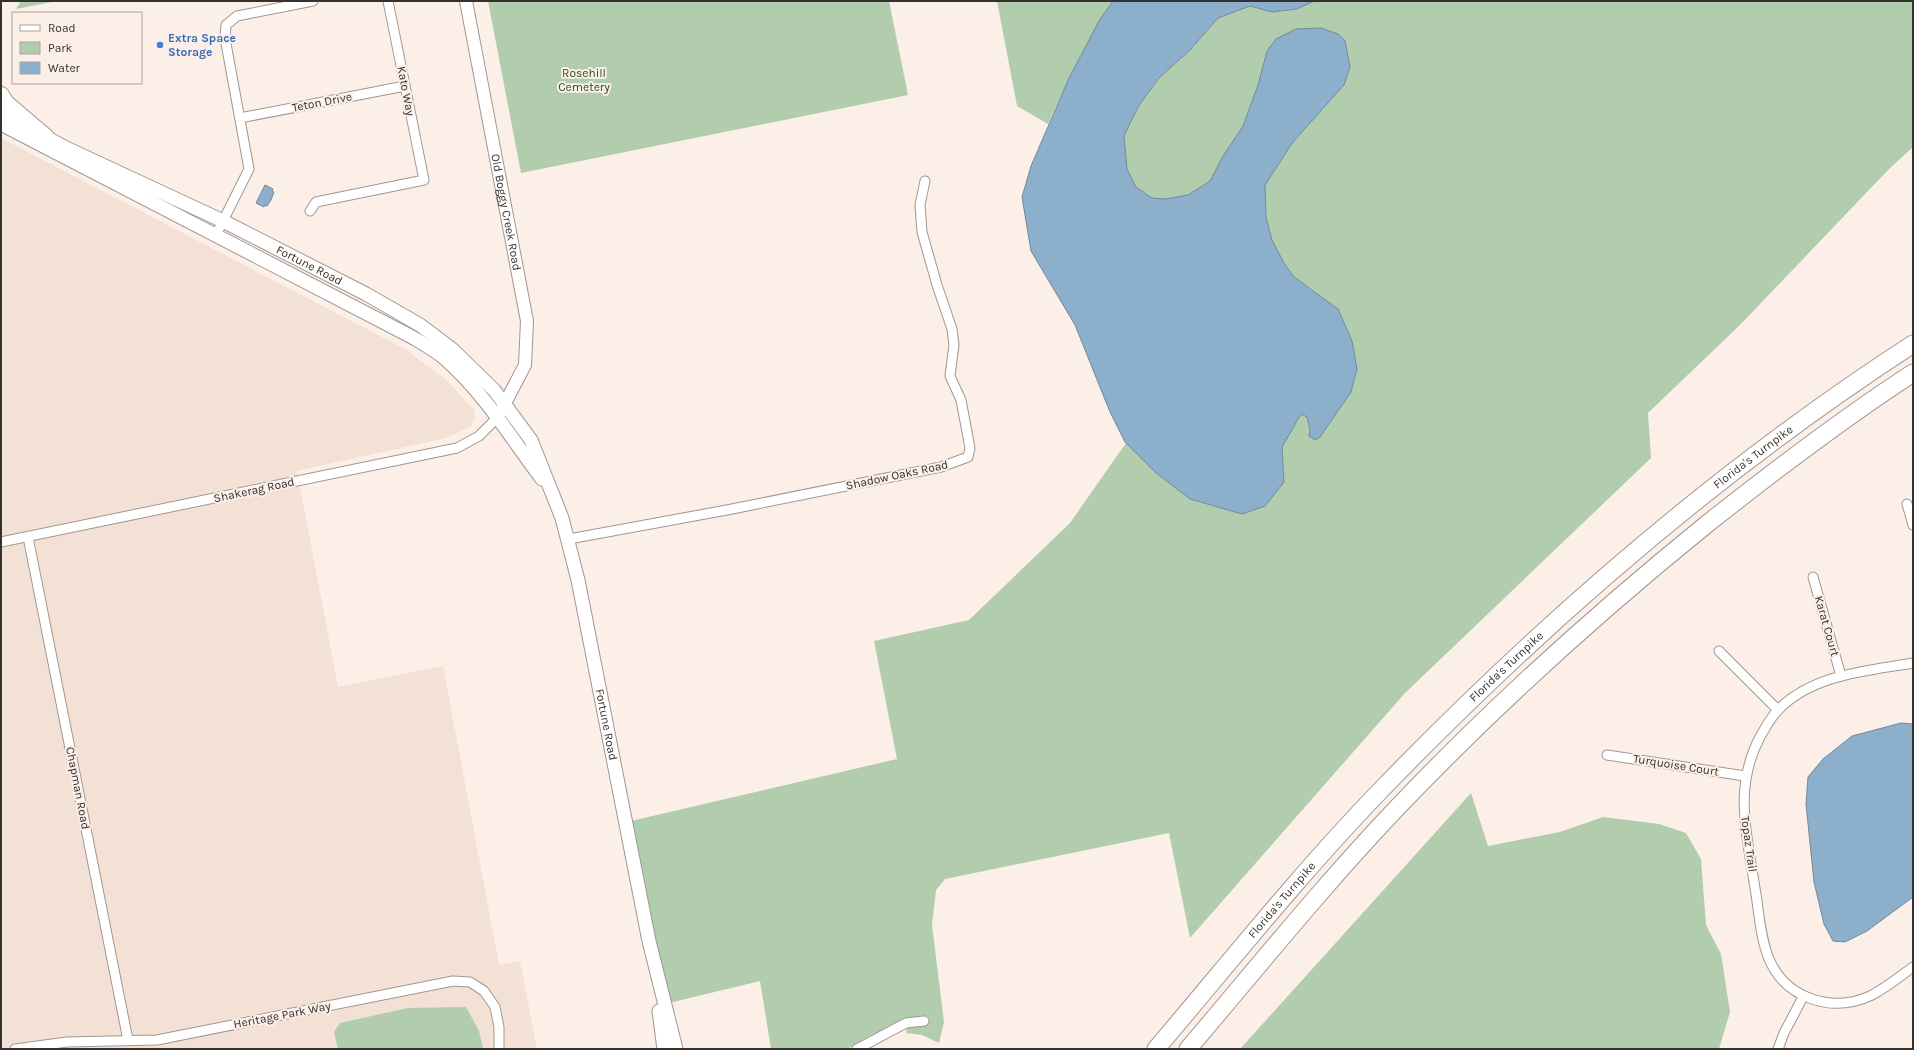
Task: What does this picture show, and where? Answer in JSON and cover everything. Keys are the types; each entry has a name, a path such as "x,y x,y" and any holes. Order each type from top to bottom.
{"highway":[{"path":"1,95 6,103 46,137"},
{"name":"Florida's Turnpike","path":"1156,1049 1376,794 1504,667 1573,604 1634,552 1722,481 1800,422 1913,344"},
{"name":"Florida's Turnpike","path":"1188,1049 1334,878 1394,811 1521,685 1601,612 1731,505 1815,441 1913,373"}],"main road":[{"name":"Fortune Road","path":"1,112 46,137 122,175 223,221 366,294 420,325 453,350 481,377 505,404 531,440 569,539 652,957 676,1049"},
{"name":"Fortune Road","path":"1,124 412,337 442,357 466,381 497,418 552,494"},
{"name":"Fortune Road","path":"652,957 664,1049"}],"street":[{"path":"216,235 249,169 225,38 226,25 237,16 313,1"},
{"name":"Kato Way","path":"310,211 316,202 424,180 388,1"},
{"name":"Old Boggy Creek Road","path":"466,1 527,321 525,365 497,418"},
{"name":"Teton Drive","path":"240,118 405,86"},
{"name":"Shadow Oaks Road","path":"569,539 685,518 941,467 968,457 970,448 960,400 950,376 954,345 952,329 937,285 922,232 920,205 925,181"},
{"name":"Shakerag Road","path":"1,542 457,448 479,436 497,418"},
{"path":"1907,504 1913,525"},
{"name":"Chapman Road","path":"28,536 128,1040"},
{"name":"Karat Court","path":"1813,577 1841,676"},
{"path":"1719,651 1778,710"},
{"name":"Topaz Trail","path":"1913,663 1841,676 1825,681 1806,689 1778,710 1757,743 1745,776 1743,792 1745,823 1765,948 1773,969 1791,988 1803,997 1832,1003 1852,1002 1879,991 1913,967"},
{"name":"Turquoise Court","path":"1607,755 1745,776"},
{"name":"Heritage Park Way","path":"15,1049 68,1042 158,1040 453,981 470,982 484,991 495,1007 499,1027 499,1049"},
{"path":"1778,1049 1784,1033 1803,997"},
{"path":"856,1049 906,1023 924,1021"}],"shaded area":[{"path":"1,138 405,349 446,380 474,410 475,418 471,426 446,438 297,471 338,687 443,666 499,965 520,961 537,1049 1,1049"}],"green space":[{"path":"21,1 57,1 16,9"},
{"name":"Rosehill Cemetery","path":"488,1 889,1 908,95 521,173"},
{"path":"997,1 1113,1 1078,61 1048,124 1017,106"},
{"path":"1314,1 1913,1 1913,147 1889,169 1740,325 1648,413 1651,458 1405,693 1190,938 1169,833 945,879 936,890 932,925 944,1022 939,1043 922,1035 906,1033 907,1028 929,1025 928,1016 904,1020 847,1049 771,1049 760,981 669,1003 631,821 897,759 874,641 969,620 1070,523 1126,443 1156,473 1190,499 1242,514 1284,482 1282,447 1301,414 1307,417 1310,430 1357,369 1352,341 1338,309 1294,277 1284,263 1272,240 1266,217 1265,185 1293,142 1344,85 1267,51 1258,85 1243,126 1223,156 1210,182 1188,195 1165,199 1152,198 1136,187 1127,169 1124,135 1138,107 1159,78 1190,50 1218,18 1250,6 1272,12 1297,9"},
{"path":"1471,793 1488,846 1560,832 1603,817 1659,824 1686,833 1701,859 1706,925 1721,954 1730,1012 1719,1049 1240,1049"},
{"path":"466,1007 479,1031 483,1049 338,1049 334,1032 340,1023 408,1008"}],"water":[{"path":"1113,1 1314,1 1297,9 1272,12 1250,6 1218,18 1190,50 1159,78 1138,107 1124,136 1127,169 1136,187 1152,198 1165,199 1188,195 1210,181 1223,156 1243,126 1258,85 1267,51 1276,39 1296,29 1321,28 1338,34 1345,41 1350,67 1344,85 1293,142 1265,185 1266,217 1272,240 1284,263 1294,277 1338,309 1352,341 1357,369 1351,392 1320,437 1315,440 1309,436 1310,430 1307,417 1301,414 1282,447 1284,482 1265,506 1242,514 1190,499 1156,473 1125,442 1110,412 1075,325 1031,251 1022,197 1031,166 1069,78 1099,21"},
{"path":"265,185 273,189 272,191 274,192 267,206 265,205 264,207 256,203"},
{"path":"1901,723 1913,724 1913,897 1867,931 1845,942 1833,941 1824,924 1814,882 1806,804 1808,777 1823,759 1852,736"}],"place":[{"name":"Extra Space Storage","path":"160,45"}]}
